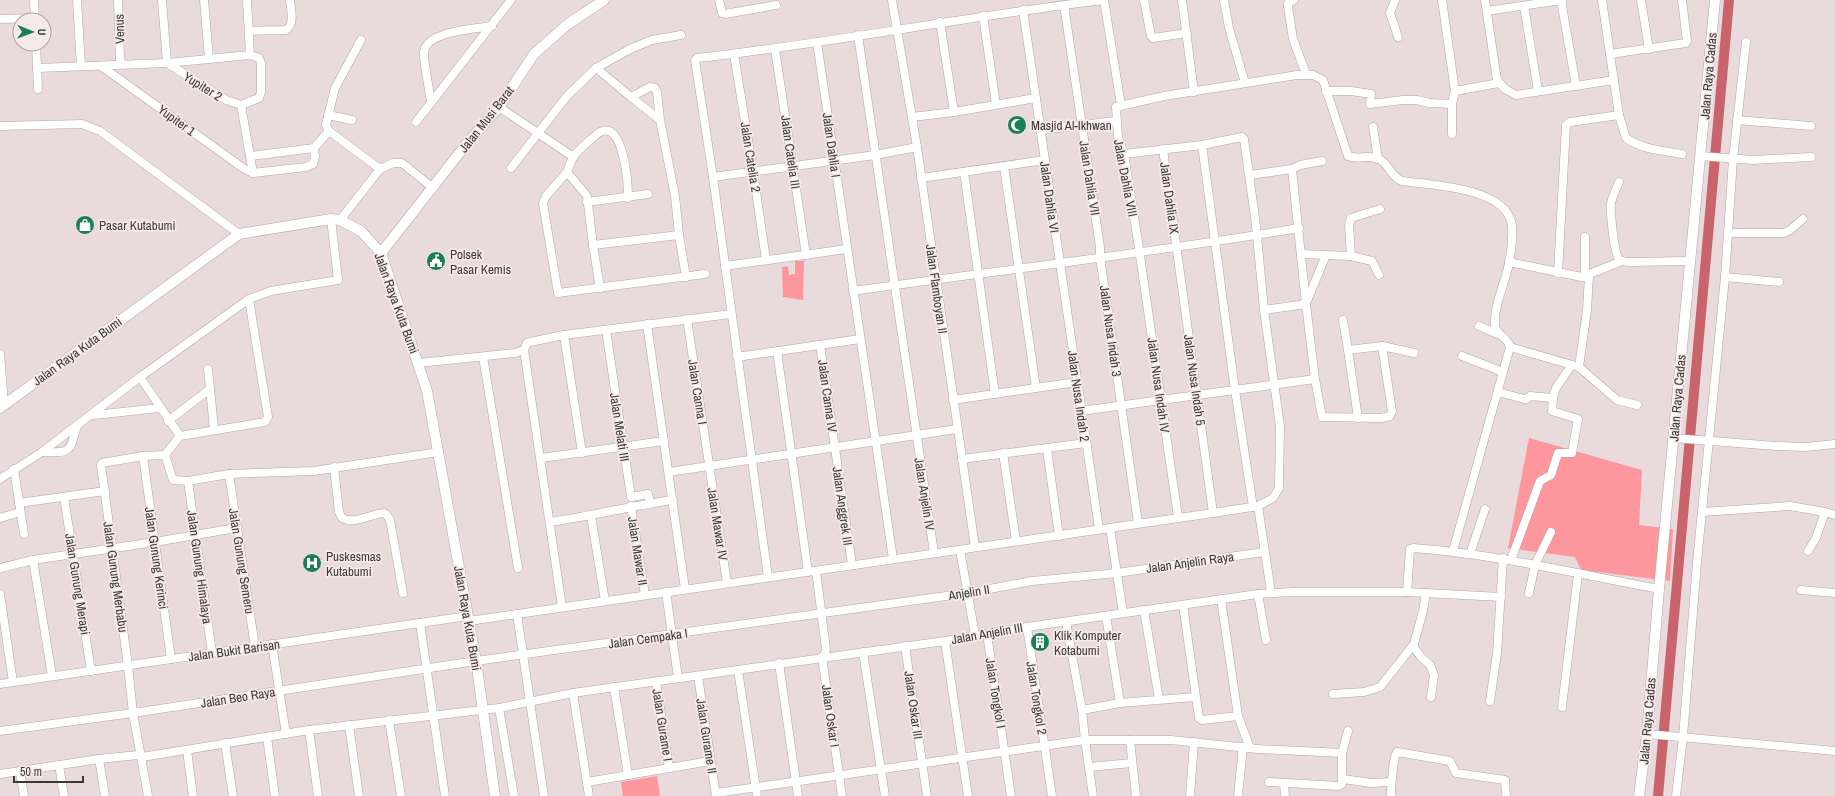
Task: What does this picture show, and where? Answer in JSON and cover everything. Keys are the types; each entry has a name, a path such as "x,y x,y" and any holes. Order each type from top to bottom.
{"street":[{"path":"34,0 35,12"},
{"path":"77,0 81,66"},
{"name":"Venus","path":"118,0 122,62"},
{"path":"162,0 167,63"},
{"path":"204,0 209,59"},
{"path":"247,0 250,55"},
{"path":"249,31 286,30 289,28 292,24 290,0"},
{"path":"416,122 511,0"},
{"name":"Jalan Musi Barat","path":"381,253 468,142 499,106 534,54 568,24 604,0"},
{"path":"719,0 722,13 725,14 776,5"},
{"name":"Jalan Flamboyan II","path":"892,0 917,147 975,547"},
{"path":"768,577 713,177 695,60 697,58 775,49 858,35 897,31 940,22 1023,10 1032,4 1064,5 1104,0 1121,105 1245,83 1306,74 1313,75 1323,80 1348,156 1365,156 1378,159 1398,180 1483,194 1507,212 1511,221 1509,262 1496,313 1495,327 1498,334"},
{"path":"1144,0 1151,36 1153,38 1187,32"},
{"path":"1182,0 1194,92"},
{"path":"1224,0 1229,28 1245,83"},
{"path":"1294,0 1288,2 1288,7 1294,39 1306,74"},
{"path":"1395,0 1390,13 1398,37"},
{"path":"1442,0 1455,91 1452,104 1452,134"},
{"path":"1485,0 1499,83 1510,93 1516,95 1614,80"},
{"path":"1487,11 1561,0 1576,86"},
{"path":"1602,0 1620,115 1626,138 1630,141 1661,151 1682,154"},
{"path":"1641,0 1649,49"},
{"path":"1610,54 1684,44 1688,41 1682,0"},
{"name":"Jalan Raya Cadas","path":"1639,796 1648,734 1659,589 1676,438 1690,261 1704,157 1715,0"},
{"name":"Jalan Dahlia VII","path":"1064,5 1100,247 1100,257"},
{"path":"1524,6 1538,91"},
{"name":"Jalan Dahlia VI","path":"1023,10 1060,264"},
{"path":"983,16 996,104"},
{"path":"0,19 12,19"},
{"path":"940,22 954,112"},
{"path":"431,102 424,51 429,41 439,35 492,26"},
{"path":"511,168 567,96 596,68 630,49 652,40 681,35"},
{"name":"Jalan Anjelin IV","path":"858,35 934,553"},
{"path":"361,40 335,88 326,125 329,132 380,169"},
{"name":"Jalan Dahlia I","path":"817,42 846,249 893,560"},
{"path":"1676,796 1702,512 1704,439 1726,277 1730,159 1737,120 1746,42"},
{"name":"Jalan Catelia III","path":"775,49 794,165 806,255"},
{"path":"36,52 38,89"},
{"name":"Jalan Catelia 2","path":"734,54 754,171 766,260"},
{"path":"37,68 101,66 122,62 167,63 250,55 260,58 261,63 261,92 259,98 241,105 253,173 306,167 313,164 316,157 314,148"},
{"name":"Yupiter 2","path":"167,63 226,100 241,105"},
{"name":"Yupiter 1","path":"101,66 243,168 253,173"},
{"path":"596,68 660,120"},
{"path":"1455,91 1499,83"},
{"path":"632,97 650,87 655,88 657,92 660,120 675,196 679,235 686,277"},
{"path":"1326,91 1351,91 1370,94 1370,104 1403,100 1417,100 1429,104 1452,104"},
{"path":"912,117 954,112 1036,98"},
{"name":"Jalan Dahlia VIII","path":"1121,105 1116,108 1115,121 1118,137 1124,154 1140,254"},
{"path":"499,106 572,156"},
{"path":"328,115 352,120"},
{"path":"1558,272 1566,124 1570,122 1620,115"},
{"path":"1737,120 1811,126"},
{"path":"1041,130 1115,121"},
{"path":"0,126 82,124 100,131 239,234"},
{"path":"1373,127 1378,159"},
{"path":"628,198 621,145 616,135 607,131 600,132 572,156 567,172 546,196 543,203 558,293 562,294 705,274"},
{"path":"251,156 314,148 329,132"},
{"path":"1124,154 1202,145 1242,137 1244,139 1250,175 1264,310 1280,426 1279,488 1272,498 1255,506"},
{"path":"1202,145 1235,390 1271,592"},
{"path":"713,177 834,159 875,155 917,147"},
{"name":"Jalan Dahlia IX","path":"1163,149 1176,233 1176,248"},
{"path":"1704,157 1730,159 1811,157"},
{"path":"921,178 1045,160"},
{"path":"1250,175 1292,169 1300,165 1322,161"},
{"path":"0,479 42,452 94,415 140,377 250,299 270,291 338,280 335,219 380,169 393,164 402,164 433,188"},
{"path":"1004,166 1036,388"},
{"path":"1292,169 1315,379 1322,417 1385,418 1390,416 1392,412 1382,346"},
{"path":"567,172 586,194 592,245 600,288"},
{"path":"964,172 995,394"},
{"path":"1619,182 1613,194 1611,214 1615,252 1618,258 1622,261"},
{"path":"587,202 628,198 648,194"},
{"path":"1351,256 1351,218 1380,209"},
{"name":"Jalan Raya Kuta Bumi","path":"2,406 239,234 335,219 361,231 381,253 419,363 427,391 476,661 495,796"},
{"path":"1728,233 1784,233 1796,226 1803,219"},
{"path":"853,291 978,273 1060,264 1100,257 1140,254 1299,228"},
{"path":"592,245 679,235"},
{"path":"1490,701 1498,653 1501,597 1507,559 1540,481 1551,475 1558,453 1572,453 1578,419 1552,411 1553,398 1556,388 1563,375 1575,366 1587,310 1585,237"},
{"name":"Jalan Nusa Indah 5","path":"1176,248 1213,513"},
{"path":"725,266 846,249"},
{"name":"Jalan Nusa Indah IV","path":"1140,254 1178,517"},
{"path":"1301,254 1351,256 1372,261 1379,275"},
{"path":"1306,304 1326,255"},
{"name":"Jalan Nusa Indah 3","path":"1100,257 1138,523"},
{"path":"1509,262 1587,276 1622,261 1644,263 1690,261"},
{"name":"Jalan Nusa Indah 2","path":"1060,264 1099,529"},
{"path":"1726,277 1779,282"},
{"path":"142,456 165,455 180,436 214,429 262,424 267,421 250,299"},
{"path":"1264,310 1306,304"},
{"path":"562,608 524,350 527,343 564,335 731,314"},
{"name":"Jalan Canna I","path":"687,319 709,465"},
{"path":"1343,320 1358,418"},
{"path":"648,324 685,589"},
{"path":"1453,551 1510,347 1508,341 1498,334 1479,326"},
{"name":"Jalan Melati III","path":"606,330 631,497 648,494 650,503"},
{"path":"564,335 582,452"},
{"path":"737,356 860,339"},
{"name":"Jalan Canna IV","path":"820,345 835,446"},
{"path":"1348,350 1382,346 1414,353"},
{"path":"1510,347 1575,366 1617,400 1638,405"},
{"path":"419,363 483,357 524,350"},
{"name":"Jalan Oskar I","path":"778,351 792,453 826,649 825,654 822,657 842,796"},
{"path":"0,354 2,406"},
{"path":"1462,356 1503,372"},
{"path":"483,357 518,568"},
{"path":"208,369 214,429"},
{"path":"140,377 168,421 180,436"},
{"path":"1081,411 1121,404 1315,379"},
{"path":"953,400 1077,382"},
{"path":"168,421 210,389"},
{"path":"1498,392 1527,399 1530,396 1553,398"},
{"path":"94,415 160,408"},
{"path":"42,452 61,453 67,451 70,447 77,426"},
{"path":"669,472 835,446 957,429"},
{"path":"1676,438 1806,447 1835,444"},
{"path":"541,458 664,441"},
{"path":"962,458 1047,449 1086,443"},
{"name":"Jalan Anggrek III","path":"835,446 852,566"},
{"path":"1047,449 1059,536"},
{"path":"165,455 173,480 188,481 229,474 314,471 439,452"},
{"path":"1003,453 1016,541"},
{"name":"Jalan Gunung Merbabu","path":"142,456 102,463 101,465 133,713 148,796"},
{"name":"Jalan Gunung Kerinci","path":"142,456 172,659"},
{"name":"Jalan Mawar IV","path":"709,465 727,583"},
{"path":"334,467 339,512 342,518 347,521 384,513 390,520 403,593"},
{"path":"14,469 24,534"},
{"name":"Jalan Gunung Semeru","path":"229,474 255,647"},
{"name":"Jalan Gunung Himalaya","path":"188,481 212,653"},
{"path":"19,503 104,490"},
{"name":"Jalan Gunung Merapi","path":"64,497 91,671"},
{"path":"550,522 591,516 631,506 673,500"},
{"name":"Jalan Mawar II","path":"631,506 645,595"},
{"name":"Jalan Bukit Barisan","path":"0,684 420,623 517,614 562,608 1255,506"},
{"path":"1702,512 1790,506 1835,515"},
{"path":"1470,554 1485,509"},
{"path":"0,518 20,512"},
{"path":"1808,551 1816,538 1825,512"},
{"path":"591,516 605,601"},
{"path":"0,568 33,560 112,549 236,528"},
{"path":"1110,528 1123,613"},
{"path":"1529,593 1535,565 1552,532"},
{"path":"1407,592 1410,549 1413,548 1453,551 1507,559 1659,589"},
{"path":"960,550 975,635"},
{"name":"Jalan Anjelin Raya","path":"1117,573 1264,552"},
{"path":"33,560 52,676"},
{"name":"Anjelin II","path":"820,614 968,593 1032,581 1117,573"},
{"path":"1562,707 1578,574"},
{"path":"1801,590 1835,593"},
{"path":"666,592 678,678"},
{"name":"Jalan Anjelin III","path":"0,774 99,759 138,755 142,757 309,730 389,720 433,717 499,708 573,693 945,641 1027,627 1271,592 1407,592 1501,597"},
{"path":"1333,694 1364,692 1380,687 1413,646 1423,611 1426,593"},
{"path":"0,594 13,682"},
{"path":"1258,594 1266,640"},
{"path":"1221,599 1238,716 1246,747 1238,796"},
{"path":"1183,605 1195,697 1200,719 1238,716"},
{"path":"1144,610 1158,699"},
{"path":"517,614 544,796"},
{"name":"Jalan Cempaka I","path":"476,661 820,614"},
{"path":"1106,616 1120,703"},
{"path":"1066,622 1082,710 1088,767 1093,796"},
{"path":"420,623 445,796"},
{"name":"Jalan Tongkol 2","path":"1027,627 1052,796"},
{"name":"Jalan Tongkol I","path":"987,634 1011,796"},
{"path":"945,641 968,796"},
{"path":"272,644 286,734"},
{"name":"Jalan Oskar III","path":"905,646 927,796"},
{"path":"1413,646 1420,657 1430,665 1434,675 1431,697"},
{"path":"863,652 885,796"},
{"name":"Jalan Beo Raya","path":"0,731 133,713 476,661"},
{"path":"779,663 798,796"},
{"path":"738,670 756,792"},
{"name":"Jalan Gurame II","path":"698,676 716,795"},
{"name":"Jalan Gurame I","path":"656,682 669,768"},
{"path":"614,687 628,775"},
{"path":"573,693 589,796"},
{"path":"1082,710 1120,703 1195,697"},
{"path":"499,708 514,796"},
{"path":"389,720 401,796"},
{"path":"349,725 359,796"},
{"path":"309,730 318,796"},
{"path":"1269,782 1339,786 1342,784 1342,753 1348,731"},
{"path":"1648,734 1835,751"},
{"path":"267,737 275,796"},
{"path":"716,795 756,792 796,782 839,775 1085,740 1194,742 1342,753"},
{"path":"1130,740 1136,796"},
{"path":"1190,796 1194,742"},
{"path":"225,743 233,796"},
{"path":"187,750 192,796"},
{"path":"1391,796 1390,782 1394,773 1396,753 1421,755 1450,761 1456,773 1506,780 1506,796"},
{"path":"99,759 105,796"},
{"path":"587,782 710,761"},
{"path":"1088,767 1132,763"},
{"path":"60,765 64,796"},
{"path":"20,771 24,796"},
{"path":"1342,779 1371,783 1390,782"},
{"path":"1284,784 1284,796"}],"shaded area":[{"path":"795,261 804,261 803,300 783,297 782,267 788,266 789,275 795,274"},
{"path":"1529,438 1642,470 1639,525 1673,529 1670,581 1581,570 1575,557 1508,548"},
{"path":"657,776 660,796 623,796 621,782"}],"waterway":[{"path":"1658,796 1729,0"}],"place":[{"name":"Masjid Al-Ikhwan","path":"1017,125"},
{"name":"Pasar Kutabumi","path":"85,225"},
{"name":"Polsek Pasar Kemis","path":"436,261"},
{"name":"Puskesmas Kutabumi","path":"312,563"},
{"name":"Klik Komputer Kotabumi","path":"1040,642"}]}
